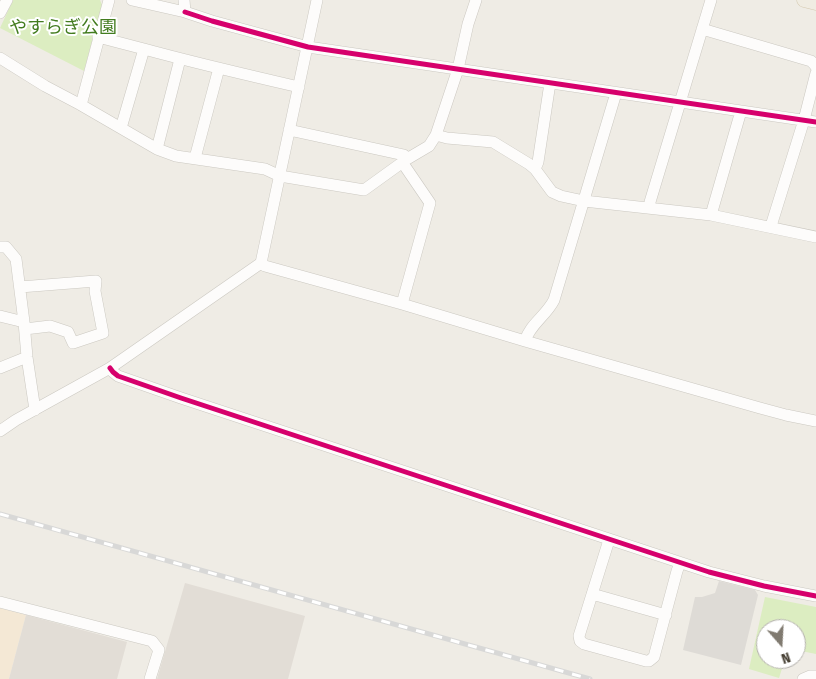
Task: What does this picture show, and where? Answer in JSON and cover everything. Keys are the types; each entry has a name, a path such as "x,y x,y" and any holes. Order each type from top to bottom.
{"main road":[{"path":"804,0 816,3"}],"street":[{"path":"0,13 7,0"},
{"path":"81,104 109,0"},
{"path":"132,0 185,12 308,47 810,121"},
{"path":"184,0 185,12"},
{"path":"0,431 110,368 261,263 317,0"},
{"path":"0,58 45,86 81,104 157,149 176,156 265,169 280,176 364,190 430,146 436,135 458,69 468,24 476,0"},
{"path":"650,208 710,0"},
{"path":"702,29 811,62 816,67"},
{"path":"98,38 299,87"},
{"path":"121,128 144,49"},
{"path":"157,149 180,59"},
{"path":"196,158 219,68"},
{"path":"771,226 810,121 816,73"},
{"path":"534,169 538,162 550,83"},
{"path":"525,341 528,332 554,300 616,93"},
{"path":"711,214 741,111"},
{"path":"289,130 404,155 405,161 430,203 402,304"},
{"path":"436,135 447,138 493,142 529,164 555,194 560,196 584,202 711,214 816,237"},
{"path":"0,247 6,248 16,259 35,410"},
{"path":"261,263 265,266 760,408 816,421"},
{"path":"0,316 24,326 50,326 68,332 73,343 103,333 95,291 96,281 20,287"},
{"path":"0,368 27,357"},
{"path":"110,368 118,376 181,398 680,563 764,586 816,596"},
{"path":"609,540 580,636 580,641 584,644 649,661 655,655 680,563"},
{"path":"592,594 666,615"},
{"path":"0,602 152,641 159,650 150,679"},
{"path":"803,679 816,676"}],"shaded area":[{"path":"719,581 755,590 758,595 741,665 683,650 695,597 715,593"},
{"path":"185,583 305,616 288,679 157,679"},
{"path":"0,608 26,615 9,679 0,679"},
{"path":"26,615 127,642 117,679 9,679"}],"green space":[{"name":"やすらぎ公園","path":"13,0 100,0 102,5 84,71 0,28"},
{"path":"765,597 816,607 816,654 806,652 806,619 760,619"},
{"path":"756,638 756,669 782,669 779,678 749,669"}],"railway":[{"path":"0,514 590,679"}],"cycle path":[{"path":"185,12 308,47 816,122"},
{"path":"110,368 118,376 181,398 709,572 764,586 816,596"}]}
